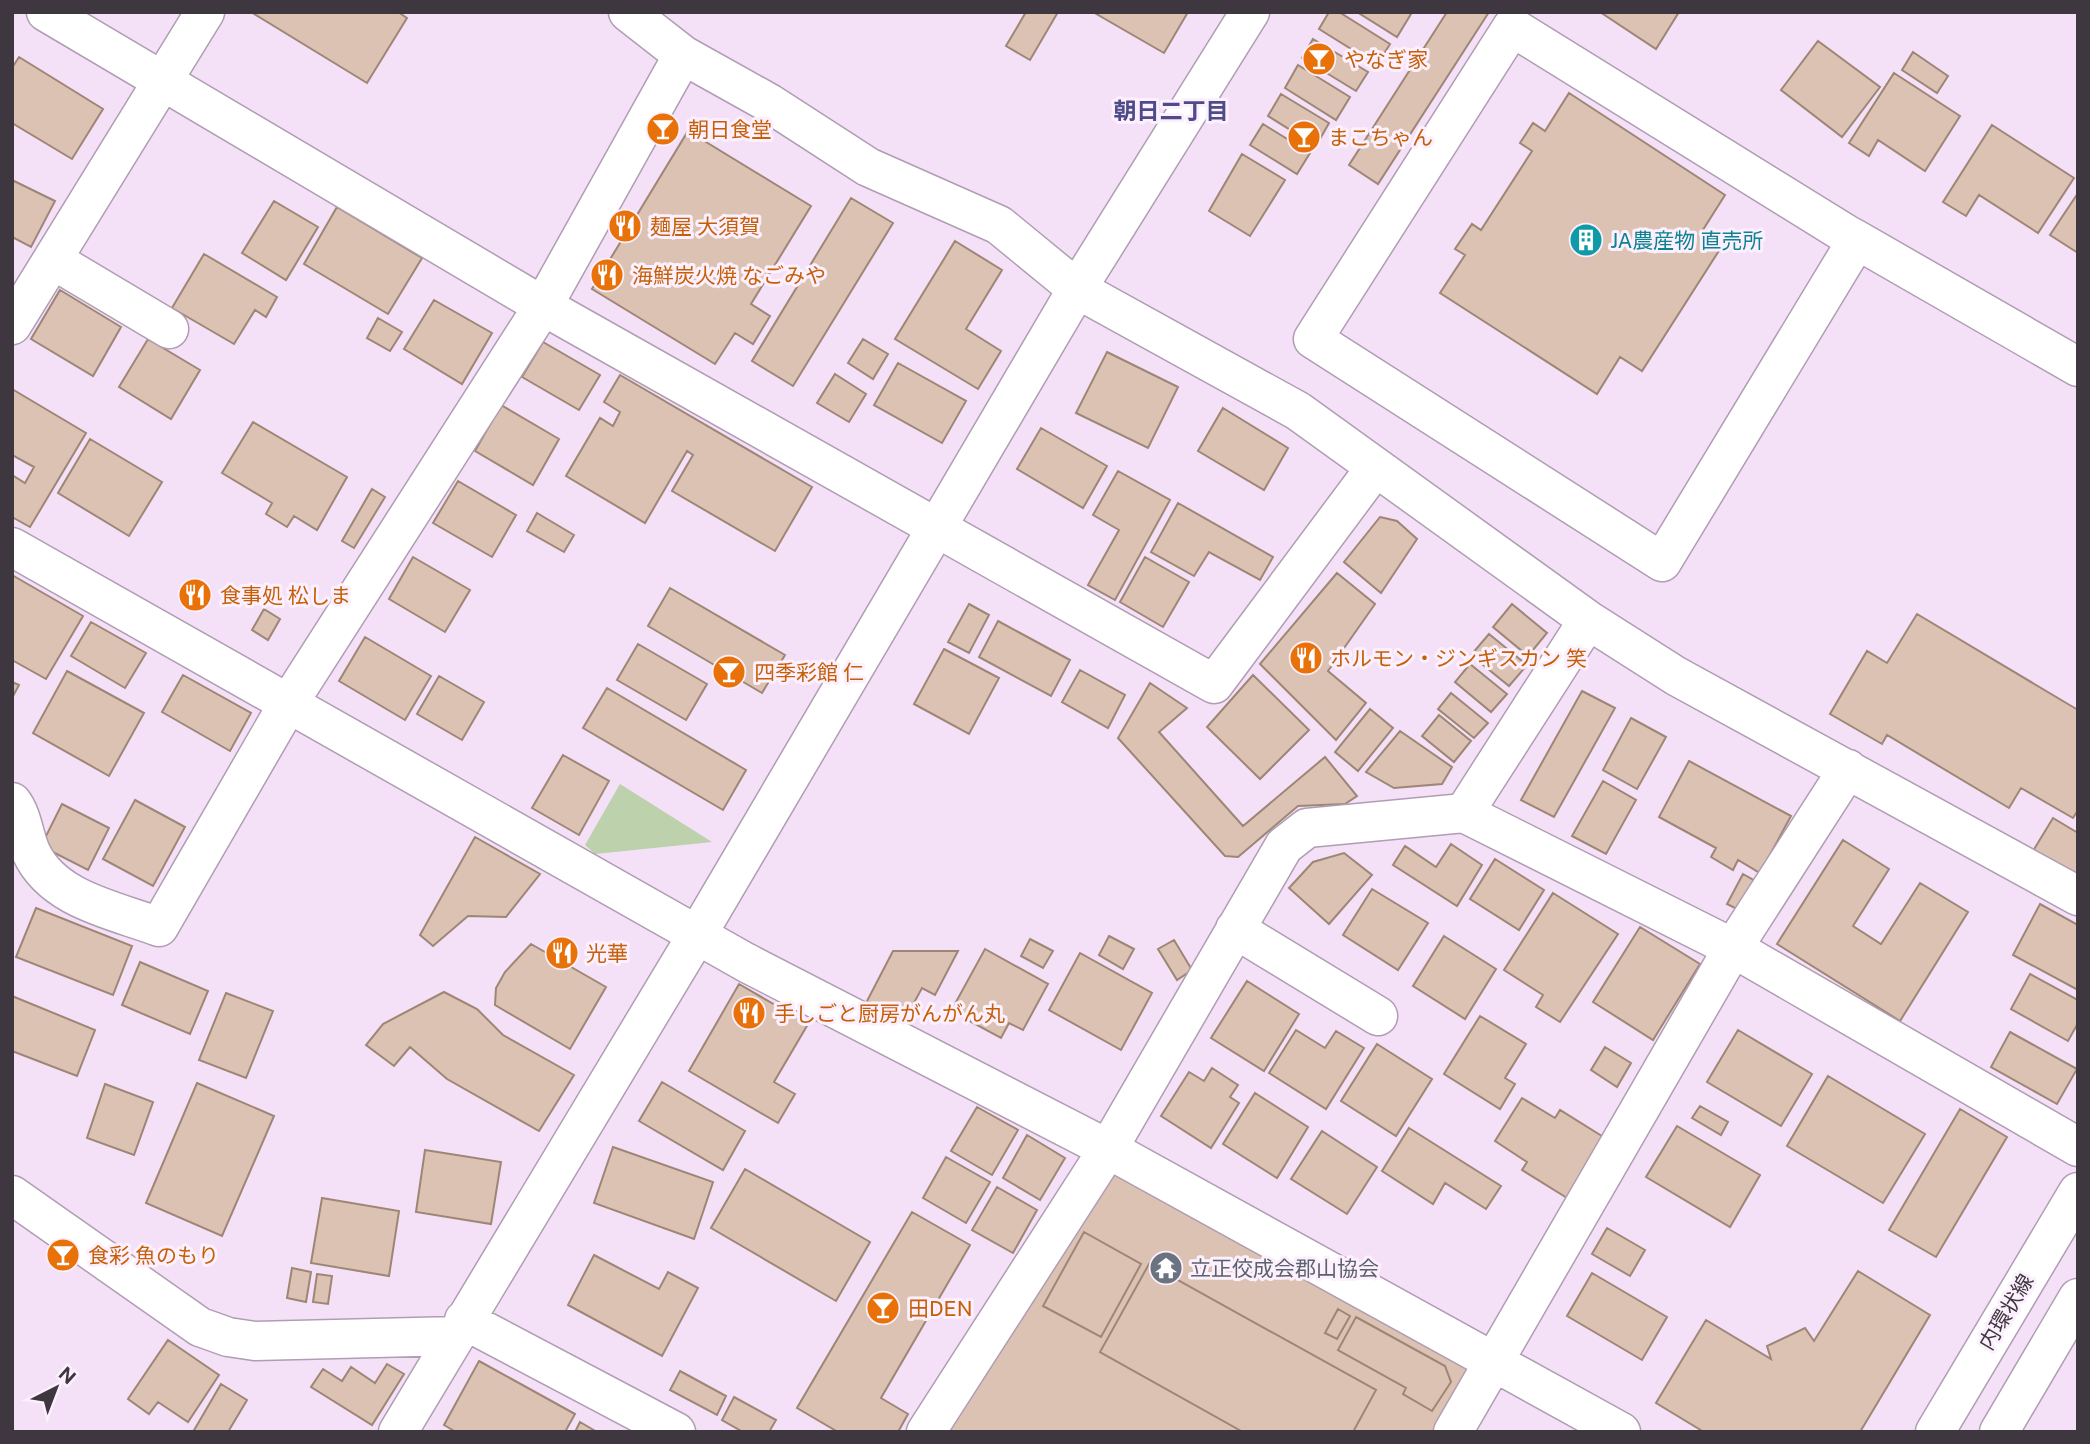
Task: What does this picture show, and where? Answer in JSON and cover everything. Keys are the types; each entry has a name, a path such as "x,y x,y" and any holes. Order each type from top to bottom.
{"street":[{"path":"46,12 543,306 1214,684 1375,468"},
{"path":"17,307 53,260 205,12"},
{"path":"628,12 683,55 769,103 868,167 999,225 1077,289 1298,411 1588,620 1676,676 2078,896"},
{"path":"398,1432 697,935 1077,289 1250,12"},
{"path":"1857,240 1662,562 1313,339 1512,27 1857,240 2078,367"},
{"path":"12,802 32,852 53,882 70,894 159,927 288,704 543,306 683,55"},
{"path":"53,260 169,329"},
{"path":"12,547 697,935 1108,1149 1621,1432"},
{"path":"1464,813 1588,620"},
{"path":"1452,1432 1734,948 1847,769"},
{"path":"926,1432 1108,1149 1284,846 1307,828 1464,813 1734,948 2078,1147"},
{"path":"1235,929 1378,1016"},
{"name":"内環状線","path":"1935,1432 2078,1192"},
{"path":"12,1195 200,1327 228,1337 255,1341 460,1328 676,1432"},
{"path":"1999,1432 2078,1298"}],"green space":[{"path":"620,784 712,842 595,854 585,845"}],"building":[{"path":"251,12 398,12 407,18 367,83"},
{"path":"1026,12 1058,12 1030,60 1006,46"},
{"path":"1093,12 1188,12 1164,53"},
{"path":"1329,12 1339,12 1390,44 1377,65 1319,29"},
{"path":"1357,12 1408,12 1411,14 1397,37"},
{"path":"1447,12 1489,12 1378,184 1349,165"},
{"path":"1600,12 1679,12 1656,49"},
{"path":"1313,39 1368,72 1356,91 1302,58"},
{"path":"1818,41 1880,87 1842,137 1781,90"},
{"path":"1913,52 1948,76 1937,93 1902,70"},
{"path":"19,57 103,109 72,159 12,123 12,68"},
{"path":"1298,65 1350,97 1336,120 1285,88"},
{"path":"1894,73 1960,116 1925,171 1878,140 1869,156 1849,143"},
{"name":"JA農産物 直売所","path":"1569,93 1725,195 1701,233 1722,246 1642,371 1620,357 1597,394 1440,293 1465,255 1455,249 1472,224 1481,230 1532,151 1520,143 1533,123 1545,131"},
{"path":"1281,94 1329,123 1316,146 1268,116"},
{"path":"1263,124 1310,153 1297,174 1250,145"},
{"path":"1992,125 2074,178 2038,233 1979,195 1966,216 1943,202"},
{"path":"688,131 811,206 751,304 770,316 753,344 735,333 715,364 592,289"},
{"path":"1242,154 1285,180 1250,236 1209,211"},
{"path":"12,180 55,201 31,247 12,237"},
{"path":"2078,193 2078,253 2050,235"},
{"path":"851,198 893,223 793,386 752,361"},
{"path":"274,201 318,227 286,280 242,253"},
{"path":"337,207 422,258 388,314 304,264"},
{"path":"955,241 1002,270 966,329 1001,351 978,389 895,339"},
{"path":"204,254 277,297 266,317 255,310 234,344 172,308"},
{"path":"60,290 121,327 93,376 31,339"},
{"path":"434,300 492,333 462,384 404,349"},
{"path":"378,318 402,332 390,351 367,338"},
{"path":"148,339 200,370 171,419 119,387"},
{"path":"863,339 888,354 873,379 848,363"},
{"path":"543,342 600,375 579,410 522,377"},
{"path":"1107,352 1178,387 1148,448 1076,413"},
{"path":"898,363 966,401 942,443 874,405"},
{"path":"835,374 866,394 849,422 817,403"},
{"path":"620,375 812,487 775,551 672,491 693,455 687,451 645,523 566,476 600,418 613,426 620,412 604,402"},
{"path":"12,389 86,433 30,527 12,517 12,475 25,483 34,467 12,455"},
{"path":"501,405 559,439 533,485 475,451"},
{"path":"1223,408 1288,448 1264,490 1198,451"},
{"path":"253,422 347,477 317,530 294,516 287,527 266,514 272,503 222,473"},
{"path":"1041,428 1107,466 1083,508 1017,469"},
{"path":"90,439 162,482 129,536 58,493"},
{"path":"1118,471 1170,500 1115,600 1088,585 1119,530 1093,515"},
{"path":"458,481 516,515 492,557 433,523"},
{"path":"372,489 385,497 354,548 342,541"},
{"path":"1178,503 1273,557 1260,580 1209,552 1194,576 1151,552"},
{"path":"537,513 574,535 564,552 527,531"},
{"path":"1380,517 1397,521 1417,539 1381,593 1344,562"},
{"path":"413,557 470,590 445,632 389,599"},
{"path":"1145,557 1189,582 1163,627 1120,602"},
{"path":"1337,573 1375,604 1328,671 1366,703 1336,740 1260,664"},
{"path":"12,575 83,616 46,679 12,660"},
{"path":"670,588 785,655 762,693 648,626"},
{"path":"969,604 989,615 969,653 948,642"},
{"path":"1512,604 1547,633 1528,656 1493,627"},
{"path":"264,609 280,619 268,640 252,630"},
{"path":"1917,614 2078,710 2078,810 2073,818 2021,788 2009,808 1887,735 1882,744 1830,714 1867,651 1887,663"},
{"path":"998,621 1070,660 1051,696 979,657"},
{"path":"91,622 146,653 125,688 71,656"},
{"path":"1489,634 1527,665 1509,686 1471,655"},
{"path":"365,637 431,676 405,720 339,681"},
{"path":"638,644 707,684 686,720 617,680"},
{"path":"944,649 999,678 969,734 914,704"},
{"path":"1470,664 1507,694 1491,712 1455,682"},
{"path":"1080,670 1125,695 1108,728 1062,702"},
{"path":"67,671 144,713 109,776 33,733"},
{"path":"183,675 251,713 230,751 162,712"},
{"path":"1253,675 1309,730 1260,779 1207,727"},
{"path":"439,676 484,702 462,740 417,714"},
{"path":"12,682 19,685 12,698"},
{"path":"1150,683 1187,708 1159,732 1243,826 1325,757 1357,796 1345,804 1298,806 1238,857 1225,856 1118,738"},
{"path":"607,688 746,770 723,810 583,728"},
{"path":"1582,691 1615,708 1554,817 1521,800"},
{"path":"1451,693 1488,723 1474,738 1438,709"},
{"path":"1370,709 1393,728 1358,771 1335,752"},
{"path":"1439,715 1471,741 1454,762 1422,736"},
{"path":"1631,718 1666,737 1637,789 1603,770"},
{"path":"1400,731 1452,767 1442,784 1394,788 1366,772"},
{"path":"563,755 609,781 579,835 532,808"},
{"path":"1689,761 1791,816 1760,873 1738,860 1733,870 1711,857 1716,848 1659,817"},
{"path":"1603,781 1636,800 1606,854 1572,836"},
{"path":"135,800 185,827 153,886 103,859"},
{"path":"62,804 109,828 88,870 41,846"},
{"path":"2053,818 2078,833 2078,878 2033,851"},
{"path":"475,837 540,874 506,917 468,916 433,946 420,935"},
{"path":"1843,840 1889,869 1853,926 1881,944 1920,883 1968,912 1900,1021 1777,944"},
{"path":"1451,844 1482,865 1457,906 1393,865 1405,846 1436,867"},
{"path":"1344,853 1372,875 1329,924 1289,888 1313,862"},
{"path":"1495,859 1544,890 1519,930 1470,899"},
{"path":"1743,874 1757,882 1741,911 1727,904"},
{"path":"1372,889 1428,923 1398,970 1343,935"},
{"path":"1553,893 1618,934 1560,1022 1536,1007 1543,995 1504,970"},
{"path":"2040,904 2078,925 2078,990 2013,955"},
{"path":"36,908 132,946 113,995 16,957"},
{"path":"1640,927 1700,964 1653,1040 1593,1002"},
{"path":"1109,936 1134,949 1123,969 1099,955"},
{"path":"1444,936 1496,969 1465,1019 1413,986"},
{"path":"1030,939 1053,951 1043,968 1021,956"},
{"path":"1174,940 1192,970 1177,980 1158,949"},
{"path":"531,944 606,987 570,1049 495,1005 496,988 505,972"},
{"path":"985,949 1048,984 1023,1030 1009,1023 1001,1038 951,1011"},
{"path":"893,951 958,951 935,995 922,988 904,1021 867,1001"},
{"path":"1080,953 1152,993 1121,1050 1049,1010"},
{"path":"140,962 208,991 190,1034 122,1005"},
{"path":"2030,974 2078,1000 2078,1023 2068,1041 2011,1009"},
{"path":"1247,981 1299,1014 1264,1071 1211,1038"},
{"path":"739,984 808,1024 774,1082 795,1094 778,1123 689,1071"},
{"path":"444,992 477,1009 503,1035 574,1075 539,1131 447,1079 410,1047 394,1066 366,1045 383,1024"},
{"path":"226,993 273,1011 246,1078 199,1060"},
{"path":"12,996 95,1030 77,1076 12,1051"},
{"path":"1480,1016 1526,1044 1505,1078 1515,1084 1500,1109 1444,1074"},
{"path":"1296,1030 1325,1048 1336,1031 1364,1048 1326,1109 1269,1073"},
{"path":"1738,1030 1812,1074 1781,1126 1707,1082"},
{"path":"2010,1032 2077,1069 2057,1104 1991,1067"},
{"path":"1377,1044 1432,1079 1396,1136 1341,1101"},
{"path":"1605,1047 1631,1063 1617,1087 1591,1070"},
{"path":"1212,1068 1238,1085 1230,1097 1239,1103 1211,1148 1161,1116 1189,1072 1204,1081"},
{"path":"1828,1076 1925,1134 1883,1203 1787,1146"},
{"path":"662,1082 745,1131 723,1170 639,1121"},
{"path":"197,1083 274,1116 222,1236 146,1203"},
{"path":"105,1084 153,1102 134,1155 87,1138"},
{"path":"1255,1093 1308,1127 1277,1178 1223,1144"},
{"path":"1522,1098 1555,1118 1560,1110 1605,1138 1567,1198 1522,1170 1527,1162 1495,1141"},
{"path":"1700,1106 1728,1122 1721,1135 1692,1118"},
{"path":"977,1107 1018,1130 992,1175 951,1151"},
{"path":"1960,1109 2007,1137 1936,1257 1889,1230"},
{"path":"1677,1126 1760,1175 1730,1227 1646,1177"},
{"path":"1409,1128 1501,1186 1486,1209 1445,1183 1433,1204 1382,1171"},
{"path":"1322,1131 1377,1167 1347,1214 1291,1179"},
{"path":"1027,1135 1065,1158 1040,1200 1003,1178"},
{"path":"613,1147 713,1182 694,1239 594,1203"},
{"path":"425,1150 501,1162 491,1224 416,1212"},
{"path":"946,1157 990,1182 966,1223 923,1198"},
{"path":"745,1169 870,1242 836,1301 711,1228"},
{"name":"立正佼成会郡山協会","path":"1108,1170 1475,1367 1439,1432 929,1432"},
{"path":"997,1187 1037,1210 1013,1253 972,1230"},
{"path":"322,1198 399,1211 389,1276 311,1263"},
{"path":"912,1212 970,1245 881,1398 908,1414 898,1432 838,1432 797,1408"},
{"path":"1607,1228 1645,1250 1630,1276 1592,1254"},
{"path":"1084,1232 1141,1264 1101,1337 1043,1306"},
{"path":"594,1255 659,1289 668,1272 698,1288 662,1356 568,1305"},
{"name":"立正佼成会郡山協会","path":"1149,1264 1376,1390 1353,1432 1243,1432 1100,1352"},
{"path":"292,1268 311,1272 306,1302 287,1298"},
{"path":"1858,1271 1930,1315 1860,1432 1704,1432 1656,1403 1706,1320 1771,1359 1767,1346 1805,1328 1814,1341"},
{"path":"1592,1273 1667,1317 1642,1360 1567,1316"},
{"path":"317,1274 332,1276 328,1304 313,1302"},
{"path":"1338,1309 1350,1316 1337,1339 1325,1333"},
{"path":"1356,1317 1445,1366 1451,1382 1432,1411 1403,1394 1406,1388 1338,1350"},
{"path":"168,1340 219,1375 188,1422 158,1402 149,1414 128,1399"},
{"path":"479,1361 575,1414 565,1432 456,1432 444,1425"},
{"path":"387,1364 404,1374 372,1425 311,1387 323,1369 342,1381 351,1367 375,1383"},
{"path":"680,1371 726,1396 717,1415 670,1390"},
{"path":"221,1384 247,1400 228,1432 193,1432"},
{"path":"734,1397 776,1420 769,1432 743,1432 722,1420"},
{"path":"580,1422 597,1432 575,1432"}],"place":[{"name":"やなぎ家","path":"1319,59"},
{"name":"朝日食堂","path":"663,129"},
{"name":"まこちゃん","path":"1304,137"},
{"name":"麺屋 大須賀","path":"625,226"},
{"name":"JA農産物 直売所","path":"1586,240"},
{"name":"海鮮炭火焼 なごみや","path":"607,275"},
{"name":"食事処 松しま","path":"195,595"},
{"name":"ホルモン・ジンギスカン 笑","path":"1306,658"},
{"name":"四季彩館 仁","path":"729,672"},
{"name":"光華","path":"562,953"},
{"name":"手しごと厨房がんがん丸","path":"749,1013"},
{"name":"食彩 魚のもり","path":"63,1255"},
{"name":"立正佼成会郡山協会","path":"1166,1268"},
{"name":"田DEN","path":"883,1308"}],"district":[{"name":"朝日二丁目","path":"1171,110"}]}
